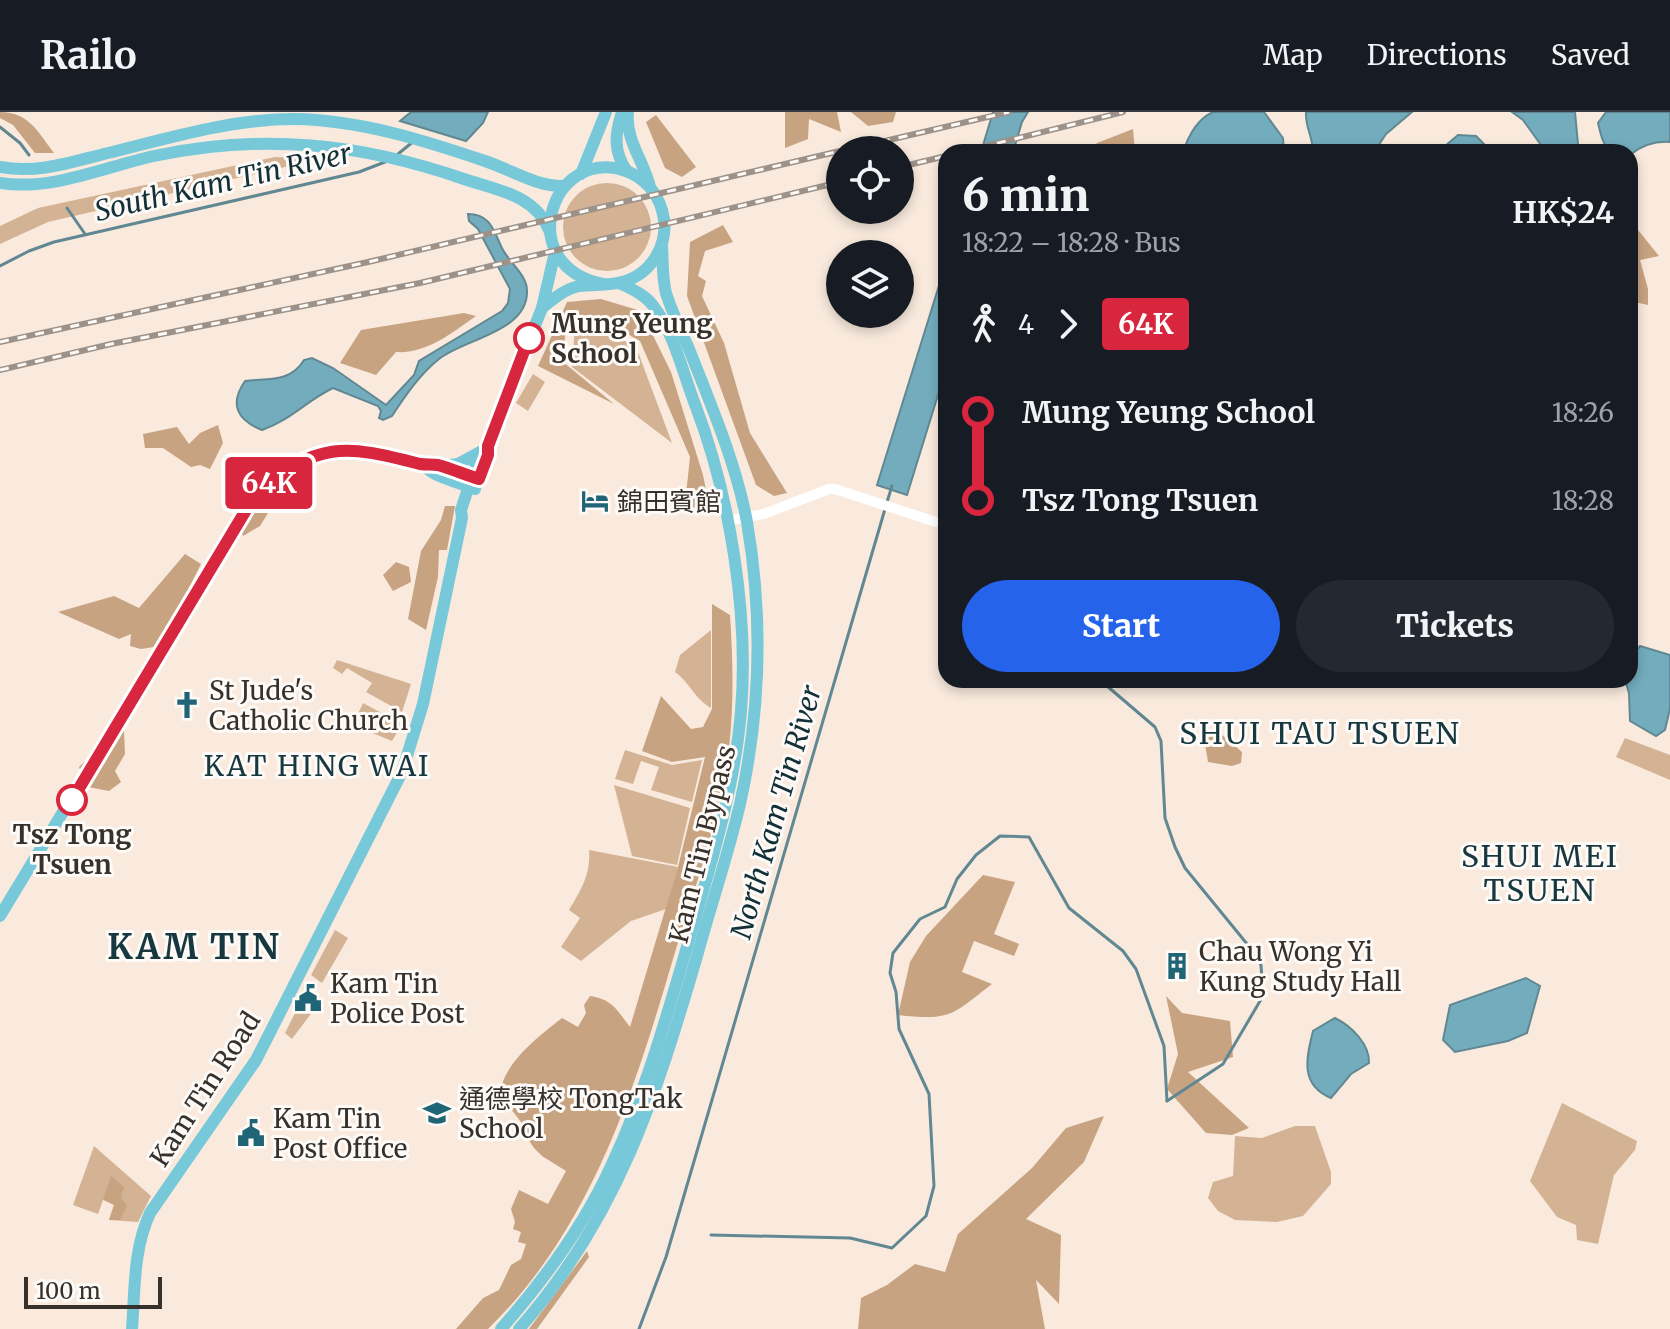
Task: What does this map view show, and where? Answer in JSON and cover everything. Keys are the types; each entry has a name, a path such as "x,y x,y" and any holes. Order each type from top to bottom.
{"main road":[{"path":"581,174 606,112"},
{"path":"622,112 615,144 619,160 627,171 650,187"},
{"path":"542,308 577,286 619,283 644,271 662,245 665,222 662,208 635,152 627,124 628,112"},
{"path":"0,167 25,170 54,167 223,126 297,119 365,127 472,157 514,171 542,185 565,186"},
{"path":"0,183 51,182 201,148 262,143 299,144 374,153 452,175 529,203 542,214 549,230"},
{"path":"549,230 552,207 565,186 581,174 603,168 627,171"},
{"name":"Kam Tin Road","path":"132,1329 136,1260 150,1213 256,1060 402,772 423,704 462,518 468,512 474,483 488,455 484,449 542,308 555,252 549,230"},
{"name":"Kam Tin Bypass","path":"519,1329 581,1247 622,1173 641,1131 671,1045 748,765 758,670 757,602 746,518 713,411 666,293 662,245"},
{"path":"555,252 575,275 603,284"},
{"name":"Kam Tin Bypass","path":"501,1329 547,1272 579,1224 612,1165 658,1042 715,852 734,768 741,709 739,606 727,521 703,425 667,329 654,306 639,293 619,283"},
{"path":"0,916 255,495 281,472 308,457 333,450 370,451 423,465 440,466 458,464 484,449"},
{"path":"423,465 433,473 474,483"},
{"path":"440,466 474,483"}],"street":[{"path":"727,521 764,514 829,489 936,522"}],"shaded area":[{"path":"0,112 26,119 54,153 35,153 13,125 0,118"},
{"path":"785,112 837,112 841,132 809,119 808,139 785,148"},
{"path":"851,112 896,112 893,122 868,126"},
{"path":"656,115 696,167 682,177 665,168 646,122"},
{"path":"1133,129 1134,144 1097,143"},
{"path":"275,157 320,159 48,222 0,244 0,226 38,208"},
{"path":"607,183 624,187 638,196 647,210 651,227 647,244 638,258 624,267 607,271 590,267 576,258 567,244 563,227 567,210 576,196 590,187"},
{"path":"723,225 733,242 705,251 698,276 706,281 702,296 724,343 750,433 787,493 774,496 756,485 687,296 690,242"},
{"path":"1638,230 1659,256 1640,260 1648,289 1648,305 1638,303"},
{"path":"601,299 641,311 671,372 703,475 711,514 685,504 690,457 640,341 606,322 567,321 562,361 614,404 538,366 567,302"},
{"path":"464,313 476,316 428,346 396,352 376,375 340,363 361,330"},
{"path":"575,326 635,344 672,443 572,367"},
{"path":"533,374 545,382 528,411 516,403"},
{"path":"218,425 223,443 210,469 200,465 191,467 163,448 145,448 143,434 177,427 189,444 200,433"},
{"path":"269,498 276,500 260,526 243,536 241,530 247,519"},
{"path":"445,506 455,506 447,550 439,550 438,577 426,630 408,619 421,551 441,520"},
{"path":"185,554 201,564 175,616 154,647 141,649 130,646 131,634 119,639 58,612 114,596 139,608"},
{"path":"396,562 409,567 411,582 393,591 383,575"},
{"path":"712,604 730,615 731,731 725,774 706,854 642,1059 604,1157 554,1248 524,1290 488,1329 456,1329 483,1298 499,1290 511,1265 521,1259 526,1244 518,1242 521,1232 513,1229 515,1222 511,1209 519,1190 548,1204 566,1171 534,1148 521,1122 500,1095 507,1072 523,1052 562,1018 578,1027 586,1013 584,1005 590,996 610,1003 630,1027 678,867 705,757 672,762 642,751 661,696 691,729 703,727 712,709"},
{"path":"711,630 711,708 675,672 680,655"},
{"path":"337,660 411,684 402,712 366,692 372,683 347,668 342,674 333,668"},
{"path":"363,703 402,724 392,741 353,725"},
{"path":"118,728 124,730 125,754 115,771 121,782 109,791 88,787 79,767"},
{"path":"1220,733 1242,752 1241,763 1232,766 1208,762 1204,738"},
{"path":"1625,738 1670,755 1670,780 1616,757"},
{"path":"625,750 672,765 702,760 692,802 651,790 659,767 641,761 633,784 615,779"},
{"path":"614,785 690,808 677,865 632,856"},
{"path":"589,850 678,867 666,909 631,921 581,961 561,947 580,918 569,910 587,874"},
{"path":"983,875 1015,882 994,934 1019,944 1014,956 974,941 962,972 992,984 950,1013 929,1017 898,1015 910,962 926,936"},
{"path":"335,930 348,938 322,983 311,975"},
{"path":"1166,996 1182,1013 1230,1021 1233,1057 1188,1072 1249,1128 1232,1135 1206,1133 1167,1089 1178,1054"},
{"path":"301,1001 316,1007 292,1039 285,1033"},
{"path":"1562,1103 1637,1141 1635,1150 1614,1175 1598,1244 1577,1240 1576,1225 1557,1217 1530,1181"},
{"path":"1104,1116 1084,1162 1026,1219 1061,1235 1059,1304 1036,1280 1045,1329 858,1329 861,1298 887,1285 915,1264 945,1272 958,1234 1032,1168 1066,1128"},
{"path":"1295,1126 1315,1126 1331,1172 1331,1184 1303,1216 1277,1222 1235,1220 1218,1211 1208,1198 1213,1182 1233,1176 1235,1136 1262,1138"},
{"path":"94,1146 151,1196 138,1222 109,1220 114,1205 103,1200 98,1214 73,1205"},
{"path":"111,1176 124,1187 121,1198 127,1205 120,1220 109,1220 114,1205 103,1199"},
{"path":"587,1251 589,1257 537,1329 529,1329"}],"water":[{"name":"South Kam Tin River","path":"411,112 488,112 483,123 466,141 400,121"},
{"path":"993,112 1028,112 1015,144 983,144"},
{"path":"1213,112 1264,112 1283,138 1283,144 1186,144 1202,119"},
{"path":"1306,112 1412,112 1386,134 1379,144 1312,144"},
{"path":"1512,112 1575,112 1578,144 1540,144 1523,120"},
{"path":"1606,112 1670,112 1670,142 1659,142 1638,150 1638,144 1605,144 1598,123"},
{"path":"1458,135 1476,136 1484,144 1447,144"},
{"path":"468,214 487,221 525,281 527,292 524,306 517,317 506,326 439,359 419,378 392,416 383,420 379,418 381,411 378,406 333,388 282,421 262,430 241,416 237,397 245,381 285,376 304,360 312,358 333,368 386,405 414,375 419,361 502,311 508,303 510,289 478,229 469,221"},
{"path":"938,289 938,395 907,495 877,485"},
{"path":"1640,646 1670,655 1670,709 1665,730 1656,736 1630,721 1627,688 1638,688"},
{"path":"1526,978 1540,986 1527,1033 1508,1041 1455,1052 1443,1040 1450,1005"},
{"path":"1335,1018 1358,1036 1366,1049 1369,1063 1351,1074 1331,1098 1314,1086 1307,1061 1313,1031"}],"waterway":[{"path":"0,127 29,155"},
{"name":"South Kam Tin River","path":"398,154 414,141"},
{"name":"South Kam Tin River","path":"0,266 54,242 359,172 385,162"},
{"path":"67,208 85,234"},
{"name":"North Kam Tin River","path":"887,502 892,486"},
{"name":"North Kam Tin River","path":"639,1329 666,1257 885,509"},
{"path":"1109,688 1155,727 1161,741 1165,818 1175,847 1185,868 1261,965 1263,996 1223,1064 1167,1101"},
{"path":"711,1235 850,1238 892,1248 926,1216 934,1186 929,1094 899,1029 896,992 890,973 893,953 920,919 945,907 957,879 976,855 1000,836 1029,837 1069,908 1123,951 1136,969 1164,1046 1167,1101"}],"railway":[{"path":"906,136 1009,112"},
{"path":"994,144 1123,112"},
{"path":"0,342 368,262 826,154"},
{"path":"914,164 938,158"},
{"path":"0,370 111,344 420,283 826,185"}],"bus line":[{"name":"64K","path":"72,800 255,495 281,472 308,457 333,450 359,449 392,455 479,479 488,446 529,338"}],"place":[{"name":"Mung Yeung School","path":"529,338"},
{"name":"錦田賓館","path":"595,501"},
{"name":"St Jude's Catholic Church","path":"187,705"},
{"name":"Tsz Tong Tsuen","path":"72,800"},
{"name":"Chau Wong Yi Kung Study Hall","path":"1177,966"},
{"name":"Kam Tin Police Post","path":"308,998"},
{"name":"通德學校 TongTak School","path":"437,1113"},
{"name":"Kam Tin Post Office","path":"251,1133"}],"district":[{"name":"SHUI TAU TSUEN","path":"1320,733"},
{"name":"KAT HING WAI","path":"317,766"},
{"name":"SHUI MEI TSUEN","path":"1540,873"},
{"name":"KAM TIN","path":"194,947"}]}
